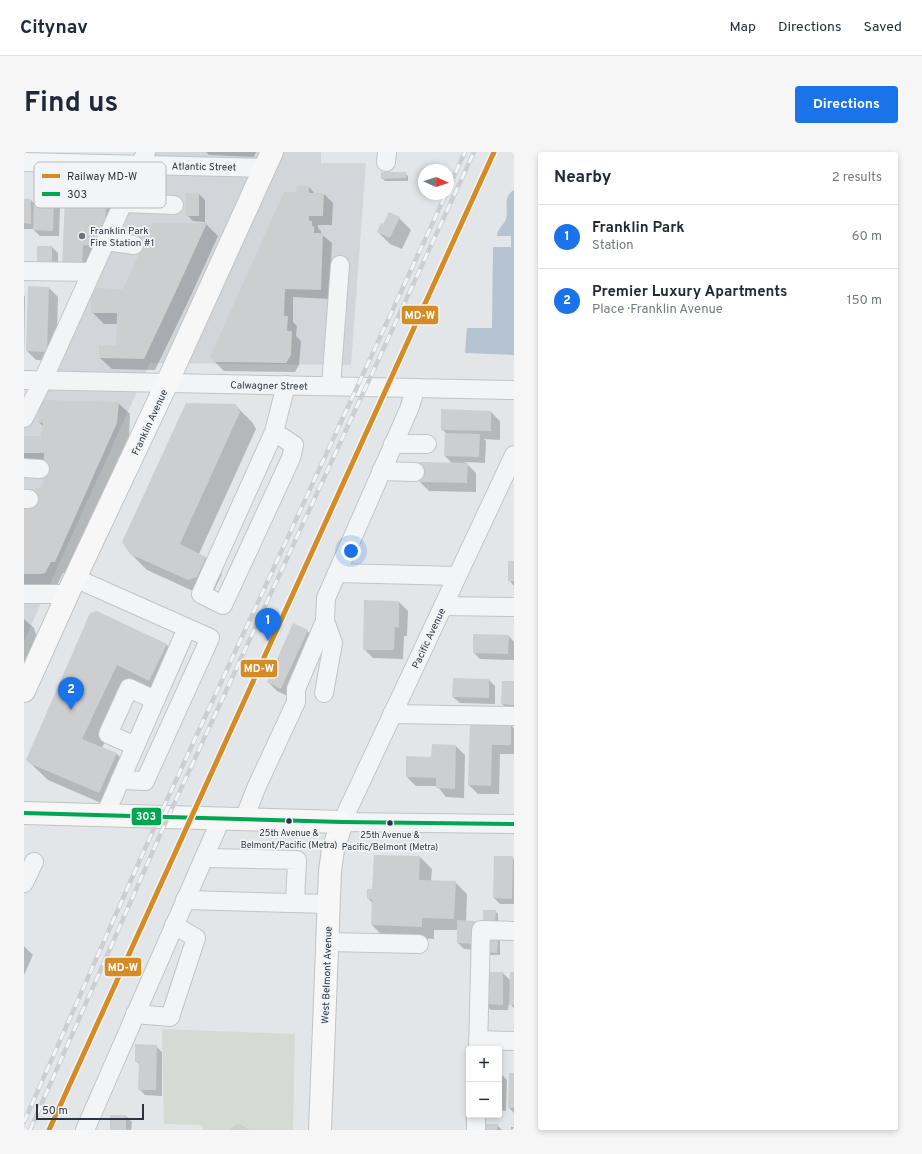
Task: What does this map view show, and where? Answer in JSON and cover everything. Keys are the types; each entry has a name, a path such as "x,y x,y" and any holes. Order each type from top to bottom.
{"main road":[{"name":"Franklin Avenue","path":"24,691 71,586 167,383 268,160"},
{"path":"24,813 342,822"},
{"name":"West Belmont Avenue","path":"320,1130 330,871 333,850 342,822"}],"street":[{"name":"Atlantic Street","path":"24,162 143,158 268,160"},
{"path":"166,204 174,204"},
{"path":"24,418 43,380 121,208"},
{"path":"106,241 134,245"},
{"path":"331,386 340,265"},
{"path":"24,271 91,272"},
{"name":"Calwagner Street","path":"24,380 514,390"},
{"path":"274,432 294,445 291,458 223,605 201,594 274,432 286,386"},
{"path":"244,819 257,786 296,702 296,689 325,621 326,598 409,409 416,388"},
{"path":"393,444 427,444"},
{"name":"Pacific Avenue","path":"342,822 514,455"},
{"path":"381,472 415,472"},
{"path":"337,573 457,576"},
{"path":"24,594 71,586 187,628 210,638 145,781 120,780"},
{"path":"443,606 514,607"},
{"path":"324,693 333,643 325,621"},
{"path":"105,816 187,628"},
{"path":"135,746 108,734 129,688 155,700"},
{"path":"392,714 514,716"},
{"path":"85,1130 221,819"},
{"path":"342,822 514,824"},
{"path":"204,858 297,860 295,903"},
{"path":"24,883 34,862"},
{"path":"185,900 329,904"},
{"path":"135,1014 170,1017 196,938 174,926"},
{"path":"514,931 481,930 478,1044 514,1040"},
{"path":"328,942 419,944"},
{"path":"476,1118 476,1130"}],"shaded area":[{"path":"154,152 321,152 321,163 366,163 351,365 150,363 24,641 24,429 128,208 166,208 166,162 149,162"},
{"path":"162,1029 295,1034 293,1130 203,1130 202,1125 164,1124"}],"water":[{"path":"514,190 514,355 465,353 467,328 492,328 493,247 511,247 511,236 497,236 498,231 506,219 508,196"}],"building":[{"path":"381,172 406,172 406,178 381,179"},
{"path":"297,186 309,186 309,193 324,193 323,216 309,216 309,221 312,221 312,226 314,226 314,233 323,233 321,290 285,289 284,316 288,316 287,331 292,331 291,355 286,363 214,362 210,357 284,192 296,192"},
{"path":"186,193 199,193 199,216 186,216"},
{"path":"34,198 34,208 54,208 53,231 33,230"},
{"path":"24,199 31,199 31,224 24,223"},
{"name":"Franklin Park Fire Station #1","path":"65,208 106,208 105,228 97,246 83,245 82,266 62,266"},
{"path":"389,212 400,217 390,238 377,232 381,223 383,224"},
{"path":"153,223 207,223 144,359 99,358 99,345 116,345 117,313 91,313 91,288 123,289"},
{"path":"37,246 52,246 52,264 37,263"},
{"path":"28,286 49,287 47,352 26,351"},
{"path":"40,400 119,402 117,423 55,562 51,562 45,573 24,574 24,509 34,508 35,488 43,487 44,453 24,453 24,436 41,436 43,423 38,422"},
{"path":"186,403 236,404 240,412 180,544 206,557 197,577 188,580 130,554 122,542"},
{"path":"441,409 491,411 491,431 441,430"},
{"path":"445,433 480,434 479,457 444,456"},
{"path":"420,462 468,463 467,483 419,482"},
{"path":"508,561 514,561 514,581 508,581"},
{"path":"364,600 399,601 399,628 395,627 394,650 363,650"},
{"path":"97,611 167,644 149,681 117,665 82,739 117,753 99,793 31,764 26,760 90,613"},
{"path":"293,623 308,630 281,689 267,682"},
{"path":"473,634 509,635 508,654 473,653"},
{"path":"453,678 489,679 489,698 452,697"},
{"path":"502,681 514,681 514,705 501,704"},
{"path":"470,723 511,724 511,745 492,745 491,786 468,785"},
{"path":"432,744 456,745 455,789 436,788 436,778 406,777 406,756 431,757"},
{"path":"374,855 420,856 419,880 456,881 454,919 422,918 422,927 371,925 372,899 367,899 367,889 372,889"},
{"path":"494,856 513,856 512,899 493,898"},
{"path":"483,910 496,910 495,924 483,923"},
{"path":"457,920 475,921 475,944 457,943"},
{"path":"484,937 498,937 497,953 483,952"},
{"path":"485,972 503,972 503,1005 484,1004"},
{"path":"510,972 514,972 514,1005 509,1005"},
{"path":"135,1044 157,1045 156,1090 138,1090 139,1062 135,1062"},
{"path":"509,1073 514,1073 514,1108 508,1108"},
{"path":"110,1115 126,1115 126,1130 110,1130"},
{"path":"238,1124 242,1125 249,1130 230,1130"},
{"path":"480,1124 498,1124 497,1130 480,1130"}],"railway":[{"path":"454,176 465,152"},
{"path":"30,1130 168,817 474,152"},
{"path":"24,1122 159,817 443,200"}],"rail line":[{"name":"MD-W","path":"49,1130 494,152"}],"transit line":[{"name":"303","path":"24,813 342,822 514,824"}],"place":[{"name":"Franklin Park Fire Station #1","path":"82,236"},
{"name":"Franklin Park","path":"268,641"},
{"name":"Premier Luxury Apartments","path":"71,710"},
{"name":"25th Avenue & Belmont/Pacific (Metra)","path":"289,821"},
{"name":"25th Avenue & Pacific/Belmont (Metra)","path":"390,823"}]}
